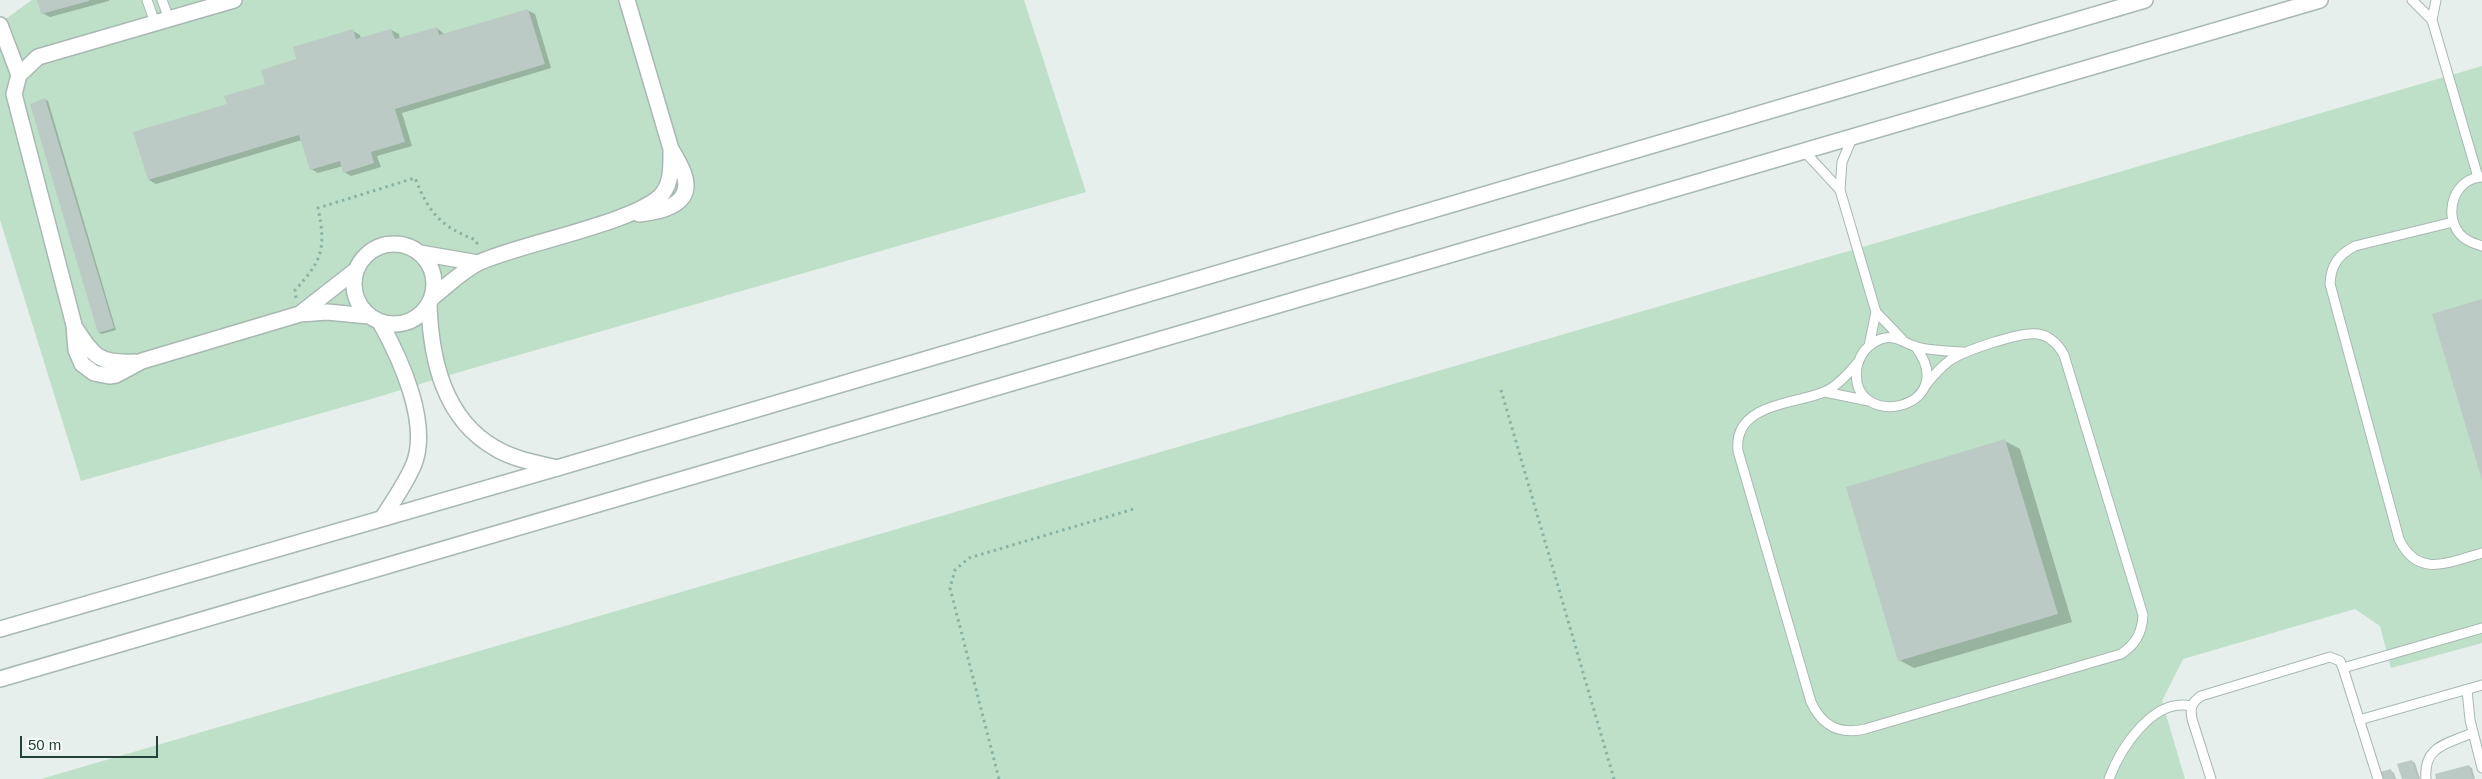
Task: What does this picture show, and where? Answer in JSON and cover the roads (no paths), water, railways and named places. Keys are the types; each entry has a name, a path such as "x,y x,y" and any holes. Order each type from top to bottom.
{"street":[{"path":"234,0 38,57 20,75 14,94 74,325 78,357 94,373 101,376 116,374 142,361 299,314 334,312 402,324 422,314 431,301 480,262 628,214 653,202 662,195 669,183 671,149 627,0"},
{"path":"0,629 557,468 2145,0"},
{"path":"0,679 2320,0"},
{"path":"0,25 20,75"},
{"path":"299,314 356,270 369,252 389,244 411,247 428,262 433,274 435,286 431,301 430,335 449,401 459,417 479,438 496,449 521,459 557,468"},
{"path":"420,253 480,262"},
{"path":"356,270 354,282 355,295 360,306 374,319 394,347 410,388 418,442 414,463 383,517"}],"lane":[{"path":"147,0 162,21"},
{"path":"162,0 162,21"},
{"path":"2412,0 2432,20 2480,177 2465,183 2456,193 2451,207 2452,222 2459,234 2470,242 2482,246"},
{"path":"2432,20 2436,0"},
{"path":"1825,392 1858,362 1869,346 1876,312 1840,190 1842,162 1853,136"},
{"path":"1804,151 1840,190"},
{"path":"2452,222 2355,246 2344,252 2336,261 2331,272 2330,284 2399,539 2405,551 2420,562 2438,565 2482,553"},
{"path":"1876,312 1903,339 1915,346 1924,358 1927,372 1925,386"},
{"path":"2027,334 2038,334 2049,338 2058,345 2064,354 2143,615 2143,627 2135,642 2121,654 1852,732 1838,730 1826,724 1817,714 1811,702 1738,451 1737,441 1744,424 1758,412 1825,392 1857,397 1884,407 1902,406 1918,396 1925,386 1948,361 1963,352 2027,334"},
{"path":"1869,346 1885,338 1903,339"},
{"path":"1915,346 1963,352"},
{"path":"1858,362 1856,373 1858,384 1872,402"},
{"path":"2343,668 2482,628"},
{"path":"2211,779 2192,719 2192,706 2201,696 2296,669 2326,657 2340,661 2343,668 2378,779"},
{"path":"2359,720 2482,686"},
{"path":"2467,690 2472,733 2482,768"},
{"path":"2109,779 2116,760 2128,740 2144,724 2174,705 2192,706"},
{"path":"2426,779 2427,759 2431,752 2472,733"}]}
